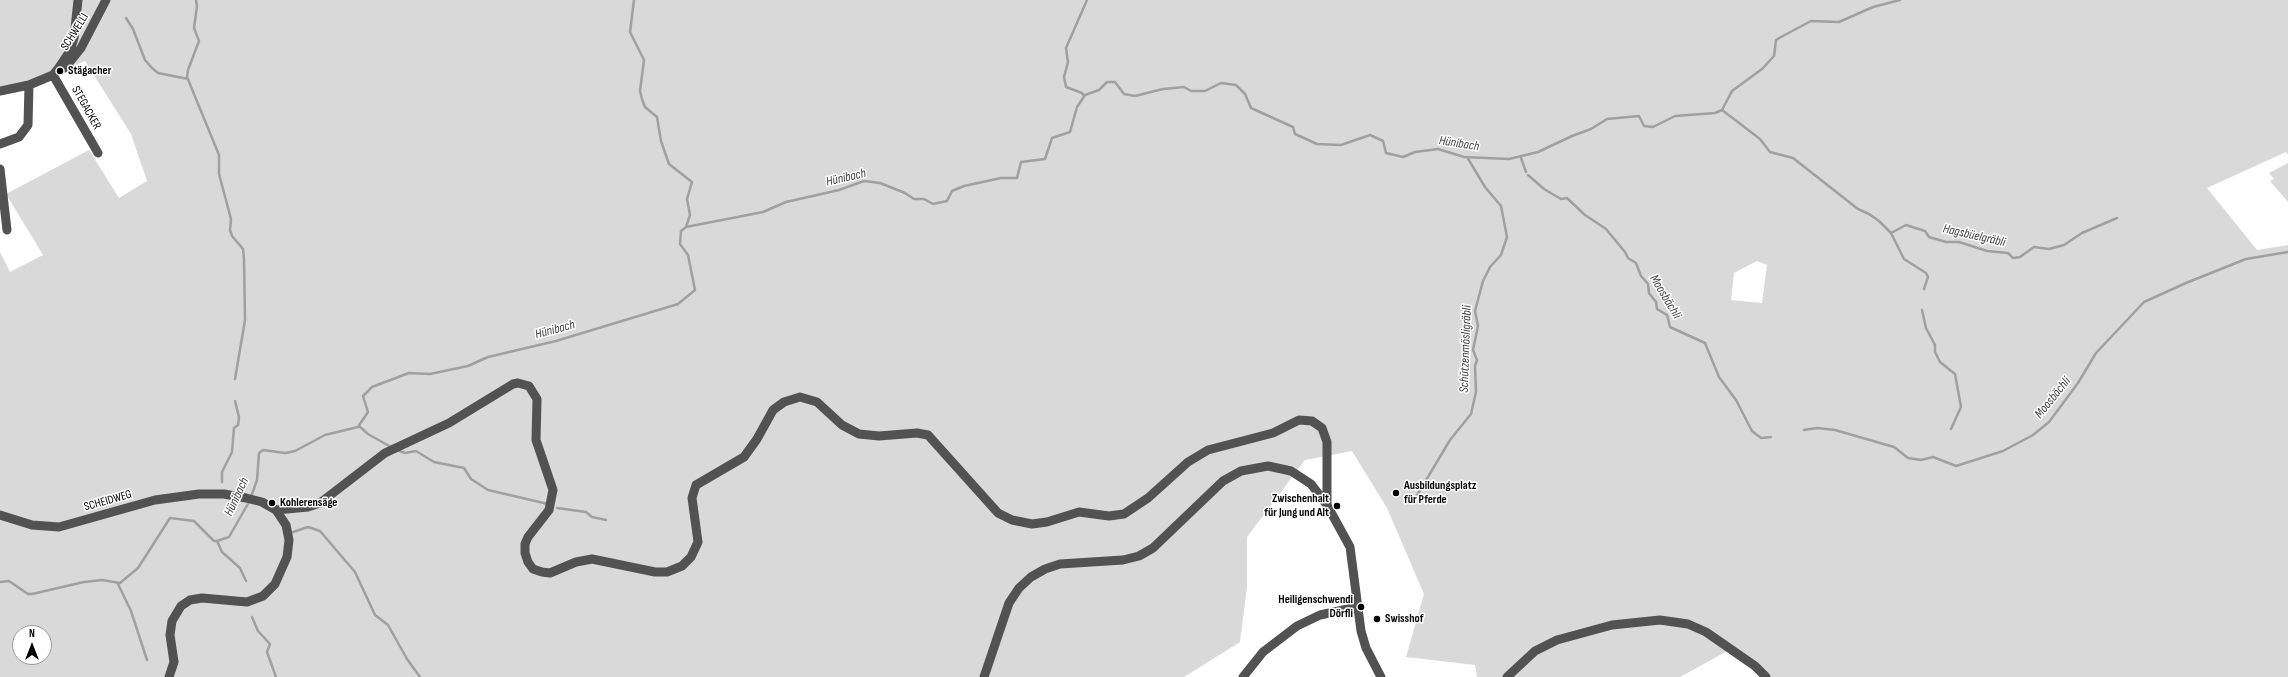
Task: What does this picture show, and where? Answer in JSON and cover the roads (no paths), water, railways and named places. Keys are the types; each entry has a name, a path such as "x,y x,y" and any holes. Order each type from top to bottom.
{"street":[{"path":"0,91 29,85 56,72 70,51 74,38 78,0"},
{"name":"SCHWELLI","path":"56,72 64,70 81,48 106,0"},
{"name":"STEGACKER","path":"56,72 98,153"},
{"path":"0,144 19,137 28,125 29,85"},
{"path":"0,169 7,230"},
{"path":"276,510 308,508 320,503 385,453 449,423 513,384 518,383 529,386 535,394 538,405 536,440 553,490 549,510 528,537 525,544 525,553 528,562 533,569 542,572 550,573 576,562 592,559 655,572 667,572 682,566 692,557 698,542 692,498 696,485 744,457 757,439 772,410 784,402 800,397 817,402 842,425 859,434 880,436 917,433 928,436 998,513 1012,520 1032,524 1047,522 1079,512 1109,516 1124,514 1148,498 1188,462 1208,450 1273,432 1299,420 1312,421 1322,428 1327,442 1327,505"},
{"path":"984,677 1009,603 1025,582 1038,572 1060,564 1123,560 1139,556 1153,548 1223,481 1235,474 1253,467 1276,467 1298,474 1312,484 1327,505 1350,547 1357,607 1366,648 1381,677"},
{"name":"SCHEIDWEG","path":"0,515 32,525 59,527 155,500 199,494 224,494 262,502 276,510"},
{"path":"169,677 174,662 170,635 172,621 181,606 190,600 202,598 247,602 263,596 275,584 287,557 289,540 286,525 276,510"},
{"path":"1243,677 1263,652 1297,626 1327,613 1357,607"},
{"path":"1507,677 1535,651 1557,640 1612,625 1660,620 1688,624 1706,632 1755,666 1766,677"}],"waterway":[{"path":"196,0 197,6 194,28 199,41 188,70 187,77 219,155 219,174 231,219 230,230 232,236 243,249 245,320 235,379"},
{"path":"634,0 630,32 644,60 640,91 642,99 645,107 657,117 661,141 669,164 692,182 687,199 690,215 686,227"},
{"path":"1084,96 1082,93 1066,87 1064,77 1068,62 1066,48 1087,0"},
{"name":"Hünibach","path":"251,497 257,480 259,453 263,450 285,453 295,451 325,435 358,427 368,412 363,396 372,387 409,373 430,374 468,366 488,357 556,341 678,304 695,290 688,255 680,244 681,231 686,227 763,212 786,202 839,190 864,181 880,183 905,193 914,199 924,199 933,204 947,201 952,191 964,186 1001,178 1017,178 1021,162 1045,159 1052,138 1070,132 1077,107 1085,95 1099,90 1107,82 1115,82 1124,94 1135,96 1163,89 1184,87 1191,91 1205,91 1221,83 1236,85 1245,94 1251,108 1293,127 1295,134 1317,144 1341,145 1370,135 1383,141 1386,153 1403,157 1415,152 1438,149 1464,157 1509,159 1538,152 1591,129 1607,119 1639,116 1644,126 1653,127 1675,116 1715,113 1722,110 1732,91 1762,69 1774,56 1776,40 1811,21 1839,22 1873,7 1900,0"},
{"path":"126,18 133,29 145,60 152,68 158,73 188,79"},
{"name":"Hagsbüelgräbli","path":"1722,110 1760,139 1770,152 1793,158 1858,209 1879,221 1891,233 1904,259 1926,273 1928,277 1924,289"},
{"name":"Schützenmösligräbli","path":"1416,497 1450,440 1471,414 1476,392 1475,366 1477,360 1473,350 1478,326 1475,311 1483,281 1490,267 1501,255 1507,237 1501,206 1485,187 1467,157"},
{"name":"Moosbächli","path":"1521,158 1526,172"},
{"name":"Moosbächli","path":"1528,175 1544,189 1561,199 1567,198 1585,215 1606,229 1625,252 1628,258 1636,263 1641,276 1648,284 1649,293 1656,302 1657,309 1667,315 1670,327 1705,343 1719,377 1736,400 1752,431 1761,438 1771,437"},
{"name":"Hagsbüelgräbli","path":"1891,233 1906,225 1925,231 1929,237 1946,242 1959,242 1987,251 2008,253 2013,258 2020,257 2034,247 2049,249 2064,245 2082,233 2117,218"},
{"name":"Moosbächli","path":"1804,430 1817,428 1835,430 1894,447 1908,458 1921,460 1933,457 1956,466 2003,451 2033,435 2049,422 2078,383 2096,353 2144,302 2246,259 2288,252"},
{"name":"Hagsbüelgräbli","path":"1922,310 1926,328 1935,345 1935,352 1940,362 1955,374 1961,407 1951,429"},
{"path":"222,482 222,472 232,452 234,428 238,425 239,417 235,401"},
{"path":"359,426 368,434 391,447"},
{"path":"397,450 405,453 416,451 434,462 464,468 471,479 488,490 548,504"},
{"name":"Hünibach","path":"0,582 9,581 28,594 84,582 102,580 120,583 138,568 170,518 194,521 214,541 217,541 229,537 249,502"},
{"path":"557,508 586,512 592,517 606,520"},
{"path":"293,532 308,527 320,531 355,572 375,615 388,625 407,659 420,677"},
{"path":"217,541 222,552 240,568 246,581"},
{"path":"118,584 131,611 147,660"},
{"path":"252,617 258,631 270,644 267,652 276,677"}],"place":[{"name":"Stägacher","path":"60,71"},
{"name":"Ausbildungsplatz für Pferde","path":"1396,493"},
{"name":"Kohlerensäge","path":"272,503"},
{"name":"Zwischenhalt für Jung und Alt","path":"1337,506"},
{"name":"Heiligenschwendi Dörfli","path":"1361,607"},
{"name":"Swisshof","path":"1377,619"}]}
